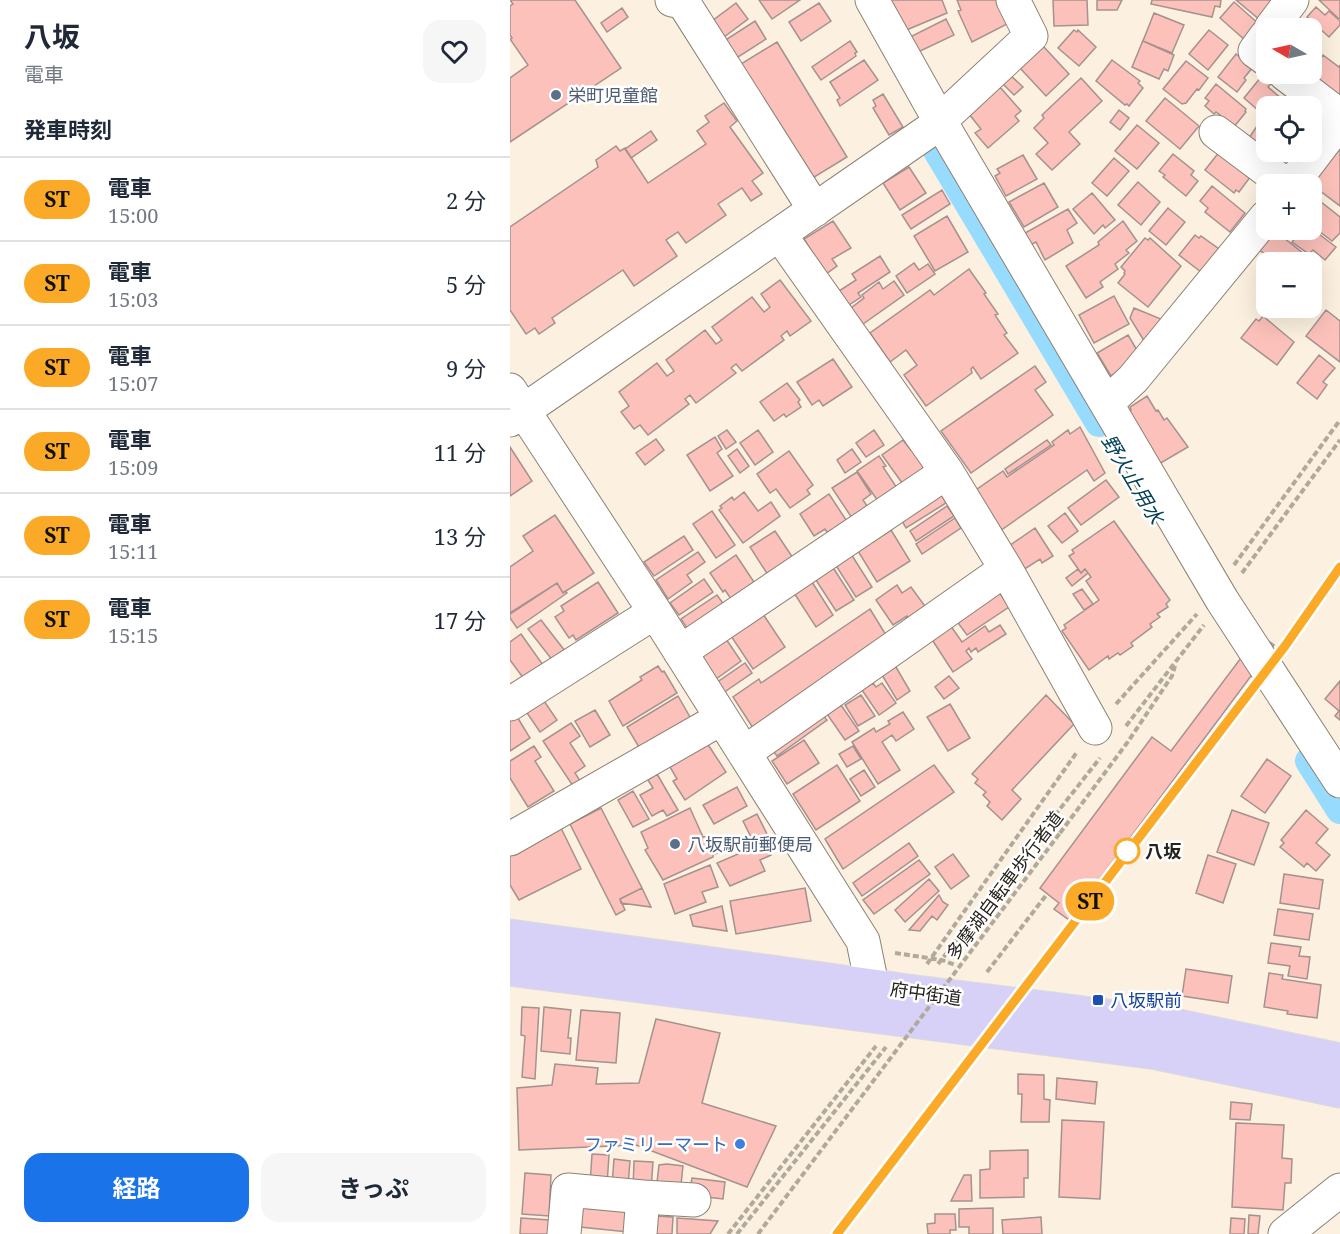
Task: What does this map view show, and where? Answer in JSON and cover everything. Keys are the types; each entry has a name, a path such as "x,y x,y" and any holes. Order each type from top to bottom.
{"main road":[{"name":"府中街道","path":"510,936 874,1014 1164,1023 1340,1060"},
{"name":"府中街道","path":"510,969 874,1014 1157,1053 1340,1091"}],"street":[{"path":"672,0 683,2 815,210"},
{"path":"872,0 940,121 1107,403 1210,607 1340,781"},
{"path":"874,1014 863,941 655,612 515,407 780,235 940,121 1031,36 1013,0"},
{"path":"1279,18 1292,0"},
{"path":"1298,84 1340,116"},
{"path":"1300,174 1340,121"},
{"path":"1216,132 1272,174"},
{"path":"1107,403 1133,379 1256,229"},
{"path":"780,235 947,471 1107,737"},
{"path":"680,652 947,471"},
{"path":"744,753 1006,569"},
{"path":"510,704 655,612"},
{"path":"510,839 722,718"},
{"path":"564,1234 568,1190 694,1200"},
{"path":"1285,1234 1340,1190"},
{"path":"640,1234 643,1197"}],"path":[{"path":"891,952 931,958 1210,607 1340,420"},
{"name":"多摩湖自転車歩行者道","path":"931,958 942,960 1107,737 1176,663 1210,607 1340,440"},
{"name":"多摩湖自転車歩行者道","path":"758,1234 1134,733 1172,676 1176,663"},
{"path":"984,975 1047,894"},
{"path":"728,1234 874,1014"},
{"path":"737,1234 890,1042"}],"building":[{"path":"510,0 575,0 621,68 510,142 510,78 528,65 510,39 512,38 510,35 510,6 513,4"},
{"path":"759,0 800,0 772,19"},
{"path":"885,0 942,0 947,13 904,31"},
{"path":"957,0 997,0 1009,23 972,42 958,11 961,10"},
{"path":"1053,0 1087,0 1088,25 1054,26"},
{"path":"1097,0 1122,0 1117,10 1097,10"},
{"path":"1152,0 1221,0 1220,7 1215,6 1212,17 1151,4"},
{"path":"1236,0 1282,0 1262,18 1258,18"},
{"path":"1319,0 1340,0 1340,18 1339,19"},
{"path":"1234,2 1256,21 1256,30 1246,41 1220,18"},
{"path":"736,3 748,19 724,37 712,21"},
{"path":"819,3 831,21 801,41 789,22"},
{"path":"1316,7 1325,15 1329,11 1340,21 1340,25 1329,37 1322,31 1322,18 1307,17"},
{"path":"622,8 628,17 607,32 601,23"},
{"path":"1154,13 1184,25 1172,53 1143,41"},
{"path":"946,19 954,35 916,53 908,38"},
{"path":"755,21 766,39 735,59 724,41"},
{"path":"1074,30 1077,32 1078,30 1096,47 1079,66 1058,48"},
{"path":"1209,30 1228,45 1208,70 1189,54"},
{"path":"1144,38 1143,41 1174,55 1168,71 1164,69 1159,79 1132,67"},
{"path":"850,41 857,52 856,56 821,80 812,67"},
{"path":"777,42 847,157 811,179 741,64"},
{"path":"1043,46 1069,74 1046,96 1020,68"},
{"path":"1236,54 1253,67 1237,92 1218,77"},
{"path":"1323,55 1339,67 1340,65 1340,95 1335,102 1320,84 1322,84"},
{"path":"864,60 878,80 840,106 837,100 840,98 830,82"},
{"path":"1112,60 1140,81 1138,83 1143,88 1129,106 1096,81"},
{"path":"1186,61 1208,78 1186,103 1182,104 1163,89"},
{"path":"1010,75 1023,87 1014,95 1002,83"},
{"path":"1081,78 1102,101 1069,132 1080,144 1052,170 1036,154 1048,143 1034,128 1044,118 1042,115"},
{"path":"1256,83 1271,84 1268,87 1278,96 1256,96 1256,108 1244,98"},
{"path":"1216,84 1246,109 1233,128 1217,119 1220,115 1216,112 1214,114 1205,106 1209,101 1205,98"},
{"path":"1000,87 1021,111 1015,116 1019,121 988,148 975,133 981,129 969,114"},
{"path":"883,94 903,127 889,135 873,108 876,106 873,100"},
{"path":"1165,98 1199,126 1180,149 1146,121"},
{"path":"724,103 737,121 730,127 763,173 752,181 762,194 751,201 742,188 718,204 726,215 686,243 678,232 666,240 677,256 634,286 623,270 552,318 555,323 539,334 535,328 526,334 510,310 510,227 598,167 596,160 616,146 620,151 625,148 648,183 706,144 697,131 709,122 705,116"},
{"path":"1119,110 1129,118 1120,130 1110,122"},
{"path":"1137,125 1159,143 1137,169 1115,151"},
{"path":"1256,128 1256,146 1247,141"},
{"path":"651,131 657,140 631,158 625,149"},
{"path":"1338,148 1340,150 1340,206 1322,192 1322,174 1318,174"},
{"path":"1220,151 1251,176 1239,192 1236,190 1234,193 1205,170"},
{"path":"1173,154 1194,171 1191,175 1198,181 1186,196 1159,171"},
{"path":"1023,155 1037,179 1006,196 995,176 1000,173 997,169"},
{"path":"1114,158 1129,171 1107,196 1092,183"},
{"path":"909,167 926,193 900,210 883,183"},
{"path":"1138,182 1160,202 1141,225 1118,205"},
{"path":"1044,183 1058,207 1024,227 1009,202"},
{"path":"1212,186 1245,213 1230,232 1205,212 1208,208 1200,201"},
{"path":"942,190 950,204 911,229 902,215"},
{"path":"1092,193 1115,220 1105,228 1103,225 1094,234 1073,209"},
{"path":"1322,203 1340,217 1340,233 1332,241 1322,233"},
{"path":"1168,208 1185,222 1166,245 1149,231"},
{"path":"1068,209 1077,223 1067,230 1073,243 1045,260 1036,242 1030,245 1025,233"},
{"path":"947,216 968,252 935,271 914,236"},
{"path":"833,221 851,248 832,259 837,266 826,274 804,239"},
{"path":"1123,221 1137,241 1126,250 1129,253 1115,264 1118,269 1100,282 1103,287 1086,298 1066,266 1099,245 1098,242"},
{"path":"1195,235 1199,238 1201,236 1219,249 1201,272 1179,255"},
{"path":"1322,236 1336,247 1325,260 1322,258 1322,252 1313,250 1306,252 1292,242 1294,240 1322,240"},
{"path":"1145,238 1148,240 1150,238 1181,266 1148,307 1118,283 1125,274 1121,267"},
{"path":"1260,240 1287,240 1302,252 1262,252 1253,245"},
{"path":"880,256 890,272 858,293 861,297 849,305 839,291 856,280 852,274"},
{"path":"914,263 919,270 928,264 935,274 907,293 896,276"},
{"path":"969,269 998,314 995,315 1007,333 1004,335 1018,353 981,379 973,367 972,373 926,406 904,375 917,365 906,350 890,362 870,333 930,290 934,295"},
{"path":"780,280 811,321 790,336 787,331 781,336 784,340 742,371 736,364 731,368 736,373 696,403 690,395 685,399 689,404 648,435 640,425 634,429 621,412 629,406 619,392 657,363 667,376 674,371 666,360 705,330 716,344 722,340 712,327 752,297 764,312 770,307 761,294"},
{"path":"894,281 904,295 863,324 851,308 864,298 862,295 879,282 883,289"},
{"path":"1114,296 1129,324 1094,343 1079,315"},
{"path":"1134,308 1161,319 1146,344 1130,318"},
{"path":"1326,310 1340,321 1340,362 1306,336"},
{"path":"1265,318 1294,342 1277,365 1241,338 1256,319 1259,321"},
{"path":"1128,335 1141,357 1111,376 1097,353"},
{"path":"1319,355 1335,368 1323,382 1327,385 1317,399 1297,383"},
{"path":"833,359 852,387 823,406 819,400 812,405 797,382"},
{"path":"1035,366 1046,382 1035,390 1053,415 971,473 941,431"},
{"path":"787,383 800,400 798,402 801,407 786,417 784,414 774,421 760,402"},
{"path":"1147,396 1156,411 1158,410 1164,420 1167,418 1188,447 1159,464 1128,413 1131,410 1130,407"},
{"path":"1080,427 1105,473 1094,481 1087,470 997,533 970,494 1003,471 1007,477 1054,445 1052,442 1068,430 1070,434"},
{"path":"727,430 736,442 726,449 718,436"},
{"path":"758,430 773,452 755,465 740,443"},
{"path":"874,430 884,445 866,457 856,443"},
{"path":"715,437 722,449 717,453 733,476 710,491 687,455"},
{"path":"656,439 664,450 645,465 636,453"},
{"path":"903,440 911,450 913,449 925,468 905,487 882,455"},
{"path":"1047,440 1051,445 1008,474 1005,469"},
{"path":"510,447 532,481 510,496"},
{"path":"737,449 749,466 740,473 728,456"},
{"path":"852,449 861,462 845,473 837,460"},
{"path":"789,451 813,485 807,490 810,494 790,508 776,489 770,493 757,474"},
{"path":"879,456 886,466 883,467 897,488 878,501 857,471"},
{"path":"857,472 871,494 863,500 869,509 856,524 832,488"},
{"path":"1106,480 1119,497 1081,525 1068,508"},
{"path":"744,492 758,511 771,502 780,516 743,543 719,510 722,508 720,506 732,497 734,500"},
{"path":"829,494 850,526 832,539 825,529 814,536 800,514"},
{"path":"934,495 942,496 946,503 906,528 900,517"},
{"path":"947,506 954,516 916,541 910,531"},
{"path":"712,511 735,545 716,558 693,524"},
{"path":"1065,513 1078,531 1062,543 1048,526"},
{"path":"555,515 594,573 563,593 557,583 510,614 510,567 533,551 523,536"},
{"path":"955,518 961,528 922,554 916,544"},
{"path":"1114,521 1170,600 1166,604 1168,607 1157,614 1160,617 1150,624 1152,627 1131,643 1133,646 1120,655 1118,653 1109,659 1108,656 1089,670 1062,631 1066,628 1064,625 1099,600 1086,581 1091,577 1085,569 1081,573 1069,556 1074,553 1072,550"},
{"path":"1035,528 1053,556 1042,563 1040,559 1023,570 1003,550"},
{"path":"891,530 910,561 877,582 858,551"},
{"path":"775,531 793,558 768,575 750,547"},
{"path":"684,536 693,550 654,576 644,562"},
{"path":"698,552 705,562 687,575 692,582 668,599 656,580"},
{"path":"851,554 872,587 856,597 835,564"},
{"path":"736,555 754,582 731,599 725,590 723,592 710,573"},
{"path":"832,566 854,600 836,611 814,577"},
{"path":"1078,569 1081,573 1085,569 1088,573 1072,586 1066,578"},
{"path":"704,579 713,592 679,615 670,603"},
{"path":"598,582 618,613 576,640 573,635 569,638 555,617 564,611 561,606"},
{"path":"812,582 833,615 816,627 794,593"},
{"path":"557,583 563,593 565,591 567,593 517,628 510,618 510,613"},
{"path":"897,585 902,593 911,587 927,609 910,620 907,616 893,625 876,600"},
{"path":"996,587 1009,607 967,635 953,616"},
{"path":"1082,589 1093,604 1084,610 1073,594"},
{"path":"717,595 727,609 691,634 681,619"},
{"path":"870,609 886,635 753,728 733,697 759,679 761,683"},
{"path":"763,614 785,647 753,669 731,636"},
{"path":"541,620 565,651 553,661 528,629"},
{"path":"948,622 962,642 985,626 989,632 1000,625 1006,634 978,652 976,648 971,652 969,648 966,651 972,659 953,672 931,638"},
{"path":"521,634 543,665 524,679 510,660 510,642"},
{"path":"1259,634 1274,645 1069,920 1054,909 1059,903 1040,888 1152,737 1171,751"},
{"path":"726,639 741,661 716,679 701,657"},
{"path":"893,662 910,691 897,700 879,670"},
{"path":"745,663 752,673 723,693 716,683"},
{"path":"658,666 662,672 664,671 677,693 623,726 609,701 642,680 640,677"},
{"path":"949,676 959,688 944,699 935,687"},
{"path":"1340,681 1340,720 1335,716 1339,711 1325,699"},
{"path":"873,683 876,687 882,683 896,703 879,715 862,690"},
{"path":"861,695 875,716 858,726 845,705"},
{"path":"1046,695 1074,724 1012,790 1021,799 1002,820 987,806 990,802 983,795 986,792 975,783 978,779 972,774"},
{"path":"678,696 694,724 643,754 627,727"},
{"path":"542,698 557,720 540,732 525,710"},
{"path":"950,704 970,738 948,751 927,717"},
{"path":"841,705 859,731 845,740 827,714"},
{"path":"595,710 610,735 590,747 575,721"},
{"path":"820,712 827,720 777,756 770,747"},
{"path":"903,712 914,729 896,741 892,735 882,742 900,770 878,784 852,742 874,728 876,732 890,724 888,721"},
{"path":"516,715 530,738 510,751 510,719"},
{"path":"571,723 580,736 570,743 585,766 575,773 584,787 577,792 543,741"},
{"path":"804,740 819,763 787,784 772,761"},
{"path":"707,743 726,772 685,800 673,781 677,779 670,767"},
{"path":"534,746 541,757 535,761 554,791 528,807 510,778 510,761"},
{"path":"853,746 861,759 847,767 839,754"},
{"path":"1267,759 1291,776 1265,813 1241,796"},
{"path":"837,765 860,801 816,830 793,794"},
{"path":"934,765 954,792 843,869 825,839"},
{"path":"864,770 875,787 861,796 850,779"},
{"path":"657,774 678,810 667,816 663,810 652,816 640,795 653,788 648,780"},
{"path":"737,787 747,806 714,824 703,805"},
{"path":"633,791 649,819 633,827 618,800"},
{"path":"601,808 642,888 620,899 625,910 616,915 570,824"},
{"name":"八坂駅前郵便局","path":"690,808 703,837 708,836 712,844 726,842 729,847 663,880 645,850 648,848 641,832"},
{"path":"1232,810 1269,823 1254,865 1217,852"},
{"path":"1306,810 1328,829 1316,843 1330,855 1316,871 1307,863 1304,867 1280,847 1284,843 1281,840"},
{"path":"757,814 767,834 753,841 743,821"},
{"path":"561,828 581,869 519,900 510,885 510,854"},
{"path":"766,842 771,855 760,860 765,871 730,886 717,863"},
{"path":"909,843 918,856 862,896 853,883"},
{"path":"953,854 969,876 951,889 935,867"},
{"path":"1208,855 1236,864 1223,903 1196,893"},
{"path":"919,860 930,874 874,914 863,900"},
{"path":"710,865 718,887 702,892 706,902 675,914 664,884"},
{"path":"1284,874 1323,880 1319,909 1280,903"},
{"path":"929,879 939,891 905,922 895,910"},
{"path":"642,888 651,907 621,903 620,899"},
{"path":"805,888 811,921 736,934 730,901"},
{"path":"939,895 948,905 937,920 932,916 920,931 909,930"},
{"path":"722,906 727,931 693,926 690,915"},
{"path":"1278,909 1313,914 1309,940 1274,935"},
{"path":"1271,943 1301,947 1299,956 1310,957 1307,979 1288,976 1290,966 1268,963"},
{"path":"1186,969 1232,976 1228,1003 1182,996"},
{"path":"1269,973 1283,975 1282,979 1321,985 1317,1018 1287,1014 1288,1011 1264,1007"},
{"path":"522,1007 539,1008 535,1079 522,1077 525,1036 521,1035"},
{"path":"544,1007 571,1010 568,1038 571,1038 570,1054 541,1051"},
{"path":"581,1010 620,1013 616,1063 576,1060"},
{"path":"656,1019 720,1033 702,1103 776,1126 747,1187 636,1145 519,1150 517,1088 552,1085 555,1064 598,1068 596,1084 639,1083"},
{"path":"1018,1074 1044,1075 1044,1099 1050,1100 1049,1122 1021,1122 1022,1094 1018,1094"},
{"path":"1057,1078 1097,1082 1095,1104 1056,1099"},
{"path":"1231,1102 1252,1104 1250,1120 1230,1119"},
{"path":"1062,1120 1104,1122 1100,1199 1059,1197"},
{"path":"1236,1123 1284,1125 1282,1158 1292,1159 1291,1183 1285,1183 1283,1210 1232,1207"},
{"path":"1028,1150 1028,1178 1024,1178 1024,1197 980,1198 980,1170 990,1169 990,1151"},
{"path":"592,1154 609,1155 607,1185 590,1184"},
{"path":"614,1159 630,1161 628,1186 612,1185"},
{"path":"634,1161 653,1162 651,1190 633,1189"},
{"path":"659,1165 683,1166 680,1194 656,1191"},
{"path":"525,1173 551,1175 549,1216 522,1214"},
{"path":"964,1175 971,1175 972,1201 951,1201"},
{"path":"692,1178 725,1182 723,1199 689,1195"},
{"path":"582,1208 630,1212 628,1232 580,1227"},
{"path":"993,1208 993,1234 969,1234 969,1227 959,1227 959,1209"},
{"path":"935,1214 955,1214 956,1230 950,1230 950,1234 928,1234 927,1224 935,1223"},
{"path":"1249,1215 1260,1216 1258,1234 1248,1234"},
{"path":"654,1216 673,1217 672,1234 653,1234"},
{"path":"1041,1217 1042,1234 1003,1234 1002,1220"},
{"path":"521,1218 550,1220 549,1234 520,1234"},
{"path":"677,1218 718,1221 710,1234 677,1234"},
{"path":"1231,1218 1245,1219 1244,1234 1230,1234"}],"waterway":[{"name":"野火止用水","path":"933,144 1099,423"},
{"name":"野火止用水","path":"1309,761 1340,810"}],"railway":[{"path":"837,1234 1285,646 1340,567"}],"train":[{"name":"ST","path":"837,1234 1285,646 1340,567"}],"place":[{"name":"栄町児童館","path":"556,95"},
{"name":"八坂駅前郵便局","path":"675,844"},
{"name":"八坂","path":"1127,851"},
{"name":"八坂駅前","path":"1098,1000"},
{"name":"ファミリーマート","path":"740,1144"}]}
